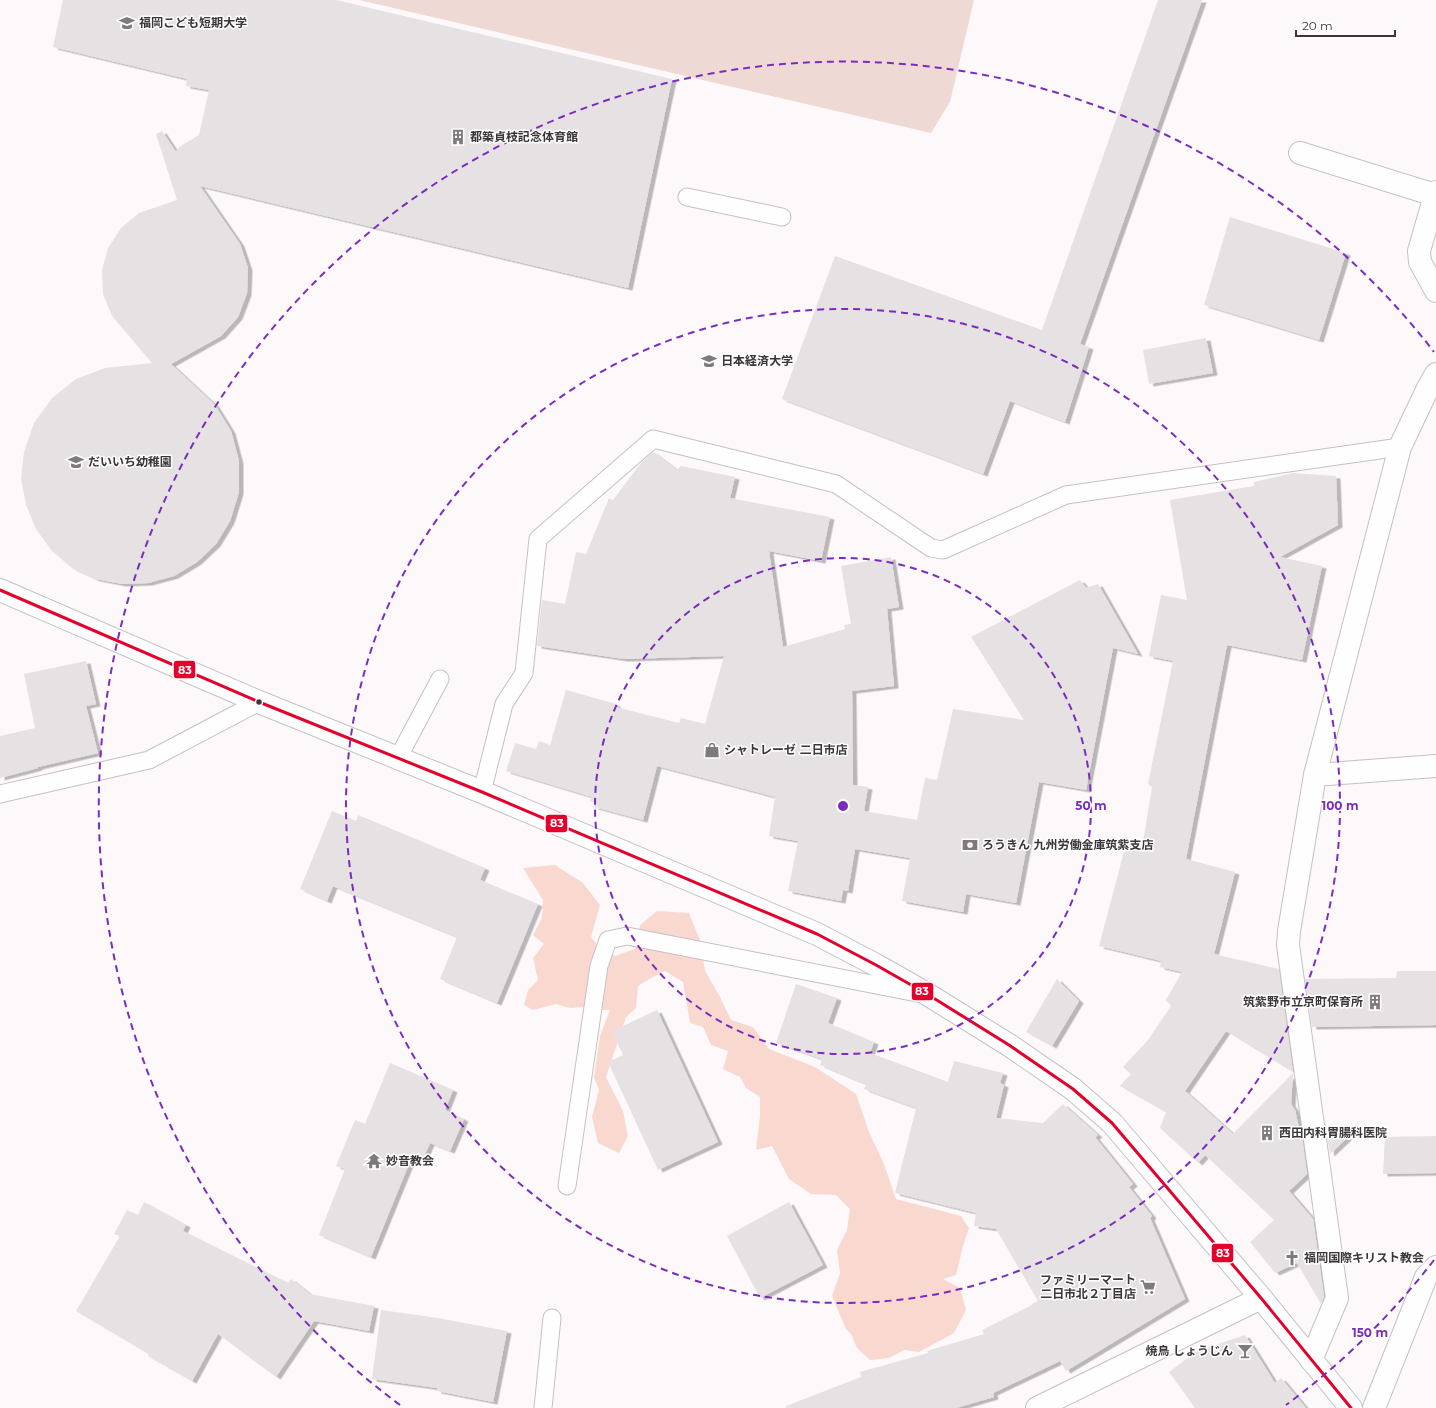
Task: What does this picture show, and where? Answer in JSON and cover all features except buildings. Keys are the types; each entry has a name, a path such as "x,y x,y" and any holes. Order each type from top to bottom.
{"street":[{"path":"1300,153 1436,194 1419,251 1420,262 1436,290"},
{"path":"1312,1360 1337,1298 1288,945 1289,931 1315,775 1400,447 1436,374"},
{"path":"0,590 259,702 482,792 817,934 927,994 1009,1044 1073,1089 1112,1123 1261,1298 1351,1408"},
{"path":"1315,775 1436,766"},
{"path":"1374,1408 1426,1277 1436,1267"},
{"path":"1037,1408 1261,1298"}],"lane":[{"path":"687,196 782,217"},
{"path":"482,792 504,704 524,673 538,539 653,439 836,484 931,548 942,550 1066,495 1400,447"},
{"path":"398,758 440,679"},
{"path":"0,794 150,760 259,702"},
{"path":"567,1186 599,966 608,940 627,936 927,994"},
{"path":"543,1408 552,1318"}],"shaded area":[{"path":"359,0 974,0 950,102 931,133"},
{"path":"555,865 583,883 600,905 591,937 599,947 615,956 635,949 640,925 657,911 689,913 700,940 705,971 731,1020 753,1027 769,1049 815,1067 856,1094 869,1132 884,1164 896,1199 961,1216 969,1228 956,1275 943,1279 960,1288 966,1310 954,1333 919,1352 904,1350 889,1358 870,1360 857,1348 851,1334 846,1329 832,1296 840,1273 837,1250 847,1230 850,1209 836,1195 811,1194 789,1179 772,1146 756,1150 760,1116 760,1097 746,1088 740,1077 723,1069 728,1051 711,1045 703,1027 690,1023 683,982 665,971 638,986 636,1008 626,1017 606,1077 623,1111 628,1136 619,1153 598,1143 592,1117 599,1090 594,1077 600,1036 610,1010 582,1007 570,1008 556,1004 533,1010 524,1005 528,990 538,980 533,958 544,944 533,935 542,918 543,900 523,868"}],"transit line":[{"name":"83","path":"0,590 259,702 482,792 817,934 927,994 1009,1045 1073,1089 1112,1123 1261,1298 1351,1408"}],"place":[{"name":"福岡こども短期大学","path":"127,23"},
{"name":"都築貞枝記念体育館","path":"458,137"},
{"name":"日本経済大学","path":"709,361"},
{"name":"だいいち幼稚園","path":"76,462"},
{"name":"シャトレーゼ 二日市店","path":"712,750"},
{"name":"ろうきん 九州労働金庫筑紫支店","path":"970,845"},
{"name":"筑紫野市立京町保育所","path":"1375,1002"},
{"name":"西田内科胃腸科医院","path":"1267,1133"},
{"name":"妙音教会","path":"374,1161"},
{"name":"福岡国際キリスト教会","path":"1292,1258"},
{"name":"ファミリーマート 二日市北２丁目店","path":"1148,1287"},
{"name":"焼鳥 しょうじん","path":"1245,1351"}]}
